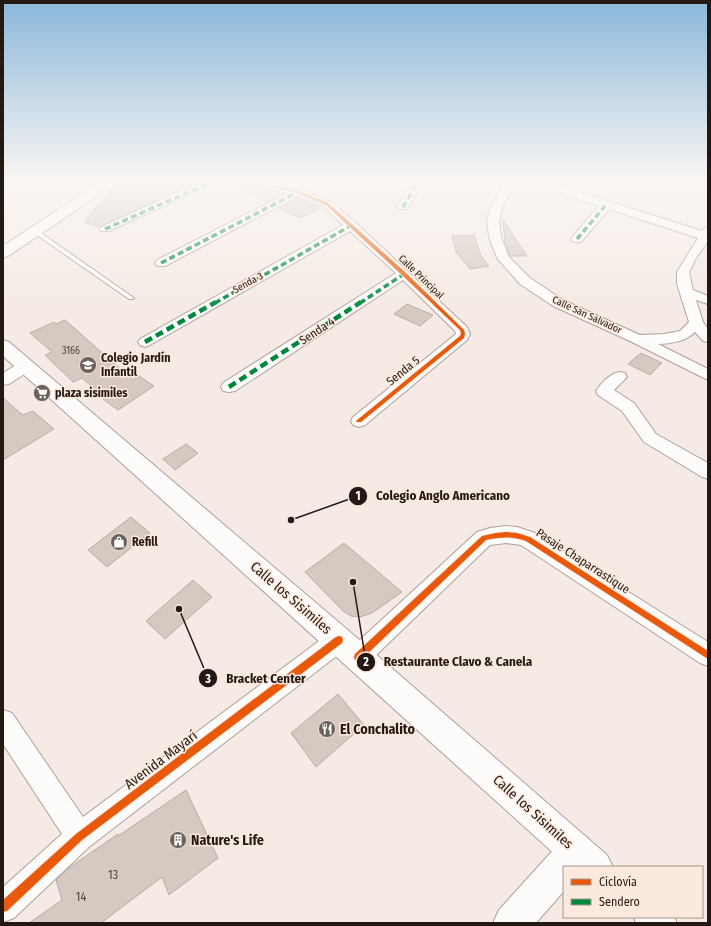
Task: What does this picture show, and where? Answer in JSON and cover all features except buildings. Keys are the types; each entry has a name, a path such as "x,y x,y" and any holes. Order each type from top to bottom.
{"main road":[{"path":"3,253 44,226"},
{"name":"Calle los Sisimiles","path":"3,346 586,859"},
{"path":"578,866 586,859"},
{"path":"512,923 563,879"}],"street":[{"path":"105,229 111,226"},
{"path":"161,263 232,226"},
{"name":"Senda 3","path":"144,342 350,226"},
{"name":"Calle Principal","path":"353,226 462,330 462,337"},
{"name":"Calle San Salvador","path":"494,226 495,237 503,258 525,281 558,303 637,339 708,375"},
{"path":"577,239 588,226"},
{"path":"676,226 707,235 690,258 682,272 696,323 708,338"},
{"name":"Senda 4","path":"229,387 404,274"},
{"path":"687,293 708,300"},
{"path":"637,339 664,339 685,334 696,323"},
{"name":"Senda 5","path":"359,422 462,337"},
{"path":"3,380 26,366"},
{"path":"619,377 604,391 628,407 634,413 650,438 708,472"},
{"name":"Pasaje Chaparrastique","path":"348,648 484,538 506,534 518,535 528,539 708,655"},
{"name":"Avenida Mayarí","path":"3,907 80,837 348,648"},
{"path":"3,722 80,837"}],"lane":[{"path":"36,232 131,298"}],"marked path":[{"path":"105,229 111,226"},
{"path":"161,263 232,226"},
{"path":"145,342 350,226"},
{"path":"577,239 588,226"},
{"path":"229,387 404,274"}],"cycle path":[{"path":"351,226 462,330 463,334 462,337 359,421"},
{"path":"358,657 484,538 506,535 528,539 708,655"},
{"path":"3,907 79,837 339,640"}],"place":[{"name":"Colegio Jardín Infantil","path":"88,365"},
{"name":"plaza sisimiles","path":"42,393"},
{"name":"Colegio Anglo Americano","path":"291,520"},
{"name":"Refill","path":"119,542"},
{"name":"Restaurante Clavo & Canela","path":"353,582"},
{"name":"Bracket Center","path":"179,609"},
{"name":"El Conchalito","path":"327,729"},
{"name":"Nature's Life","path":"178,840"}]}
